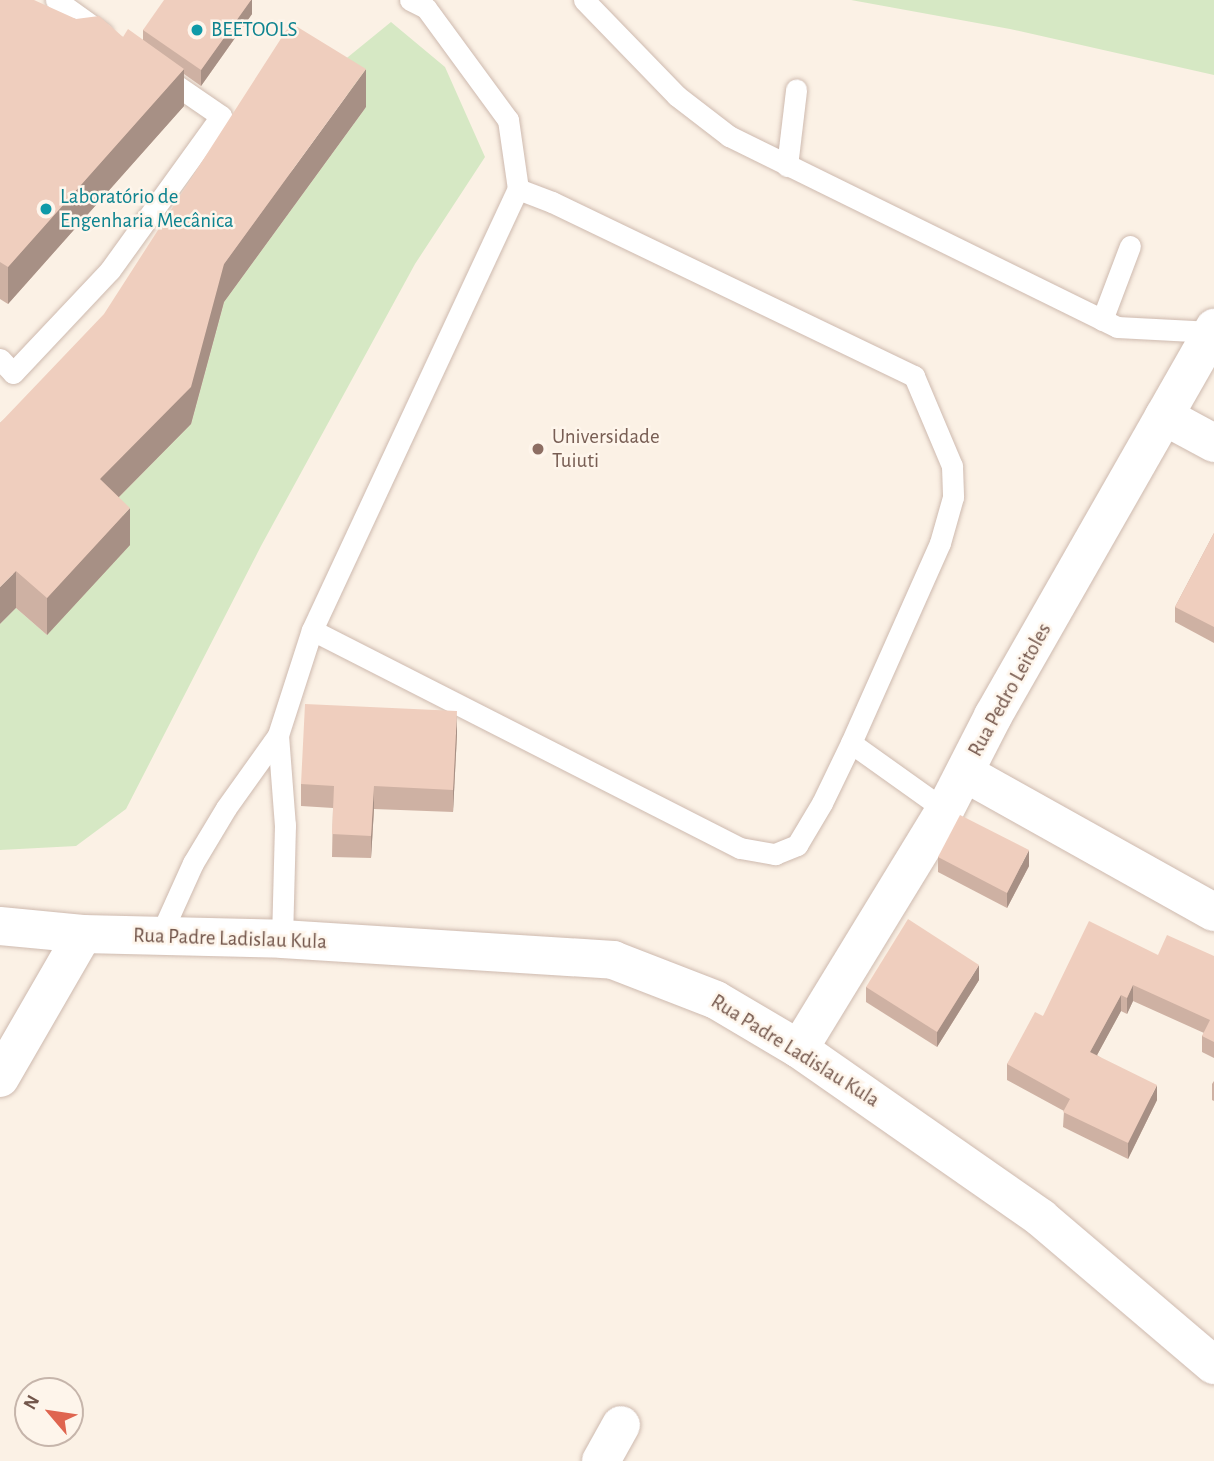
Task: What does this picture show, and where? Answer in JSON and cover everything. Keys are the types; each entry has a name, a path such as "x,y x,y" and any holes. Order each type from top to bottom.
{"street":[{"name":"Rua Pedro Leitoles","path":"799,1049 945,810 993,716 1213,330"},
{"path":"1164,416 1214,443"},
{"path":"965,773 1214,912"},
{"name":"Rua Padre Ladislau Kula","path":"0,926 83,934 282,939 612,960 716,1000 799,1049 1041,1218 1214,1365"},
{"path":"0,1078 83,934"},
{"path":"601,1461 621,1425"}],"lane":[{"path":"55,0 122,47"},
{"path":"584,0 677,96 729,136 1117,327 1213,330"},
{"path":"160,936 200,852 226,808 278,735 312,630 518,189 508,120 420,3"},
{"path":"4,373 110,270 221,117 144,62"},
{"path":"787,166 796,90"},
{"path":"312,630 740,848 775,855 797,845 822,803 940,543 953,497 952,466 914,376 552,202 518,189"},
{"path":"1102,320 1130,246"},
{"path":"278,735 285,825 282,939"},
{"path":"850,743 945,810"}],"green space":[{"path":"851,0 1214,0 1214,75 1010,29"},
{"path":"391,22 445,67 485,157 415,264 261,546 126,809 76,846 0,850 0,624 16,608 47,635 100,516 191,424 224,302 366,107 321,79"}],"building":[{"name":"Laboratório de Engenharia Mecânica","path":"0,0 34,0 76,19 99,16 123,37 128,29 184,69 8,267 0,262"},
{"name":"BEETOOLS","path":"164,0 251,0 201,70 143,30"},
{"path":"291,23 366,69 224,264 191,387 100,479 130,508 47,598 16,571 0,587 0,423 104,314"},
{"path":"1214,533 1214,627 1175,607"},
{"path":"305,704 457,711 453,790 374,786 371,836 332,834 334,786 301,784"},
{"path":"960,815 1029,850 1007,893 938,857"},
{"path":"908,919 979,965 937,1032 866,987"},
{"path":"1089,921 1158,955 1167,935 1214,956 1214,1042 1202,1036 1210,1020 1133,985 1127,998 1121,995 1090,1052 1157,1085 1128,1143 1063,1112 1070,1099 1007,1064 1035,1012 1043,1016"}],"place":[{"name":"BEETOOLS","path":"197,30"},
{"name":"Laboratório de Engenharia Mecânica","path":"46,209"},
{"name":"Universidade Tuiuti","path":"538,449"}]}
